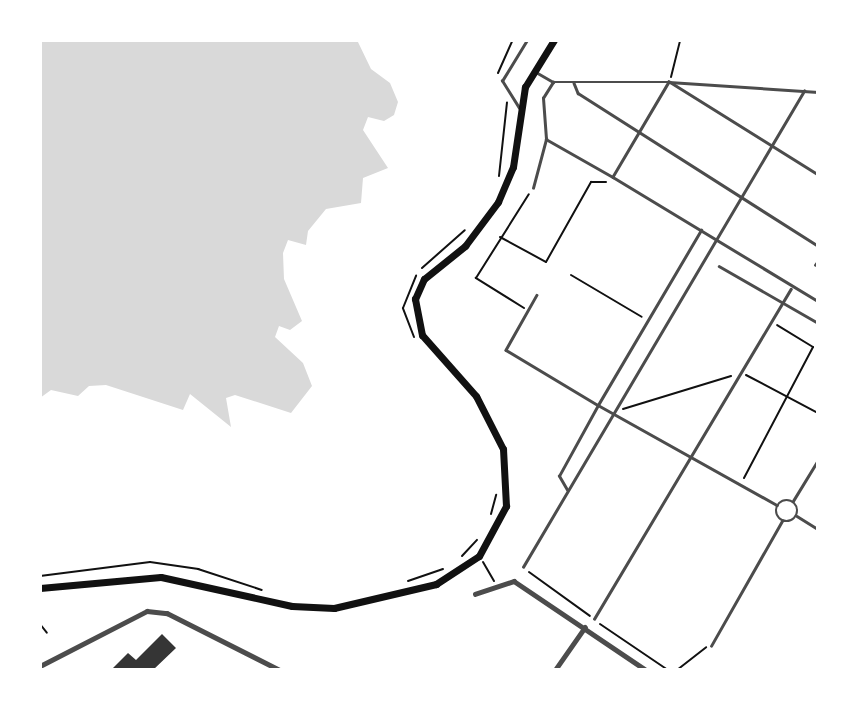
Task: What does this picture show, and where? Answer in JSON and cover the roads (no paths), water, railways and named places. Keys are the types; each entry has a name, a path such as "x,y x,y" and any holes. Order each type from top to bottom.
{"main road":[{"path":"40,588 161,577 292,606 334,608 436,584 479,556 506,506 503,449 476,396 422,335 414,307 424,279 471,240 498,202 513,167 520,110 533,70 553,40"}],"street":[{"path":"475,594 514,581 646,670"},
{"path":"40,666 147,611 167,614 280,670"},
{"path":"555,670 585,627"}],"lane":[{"path":"520,110 502,81 527,40"},
{"path":"533,70 553,82 669,82 818,92"},
{"path":"533,188 546,139 543,99 553,82"},
{"path":"613,177 669,82"},
{"path":"669,82 818,175"},
{"path":"574,83 578,93 818,246"},
{"path":"523,567 804,91"},
{"path":"546,139 715,238 792,287 816,300 818,295"},
{"path":"567,490 559,477 701,230"},
{"path":"719,266 818,323"},
{"path":"594,619 792,287"},
{"path":"537,295 506,350 777,505 793,501"},
{"path":"818,460 793,501 796,516 818,529"},
{"path":"777,505 782,521"},
{"path":"711,646 782,521 796,516"}]}
